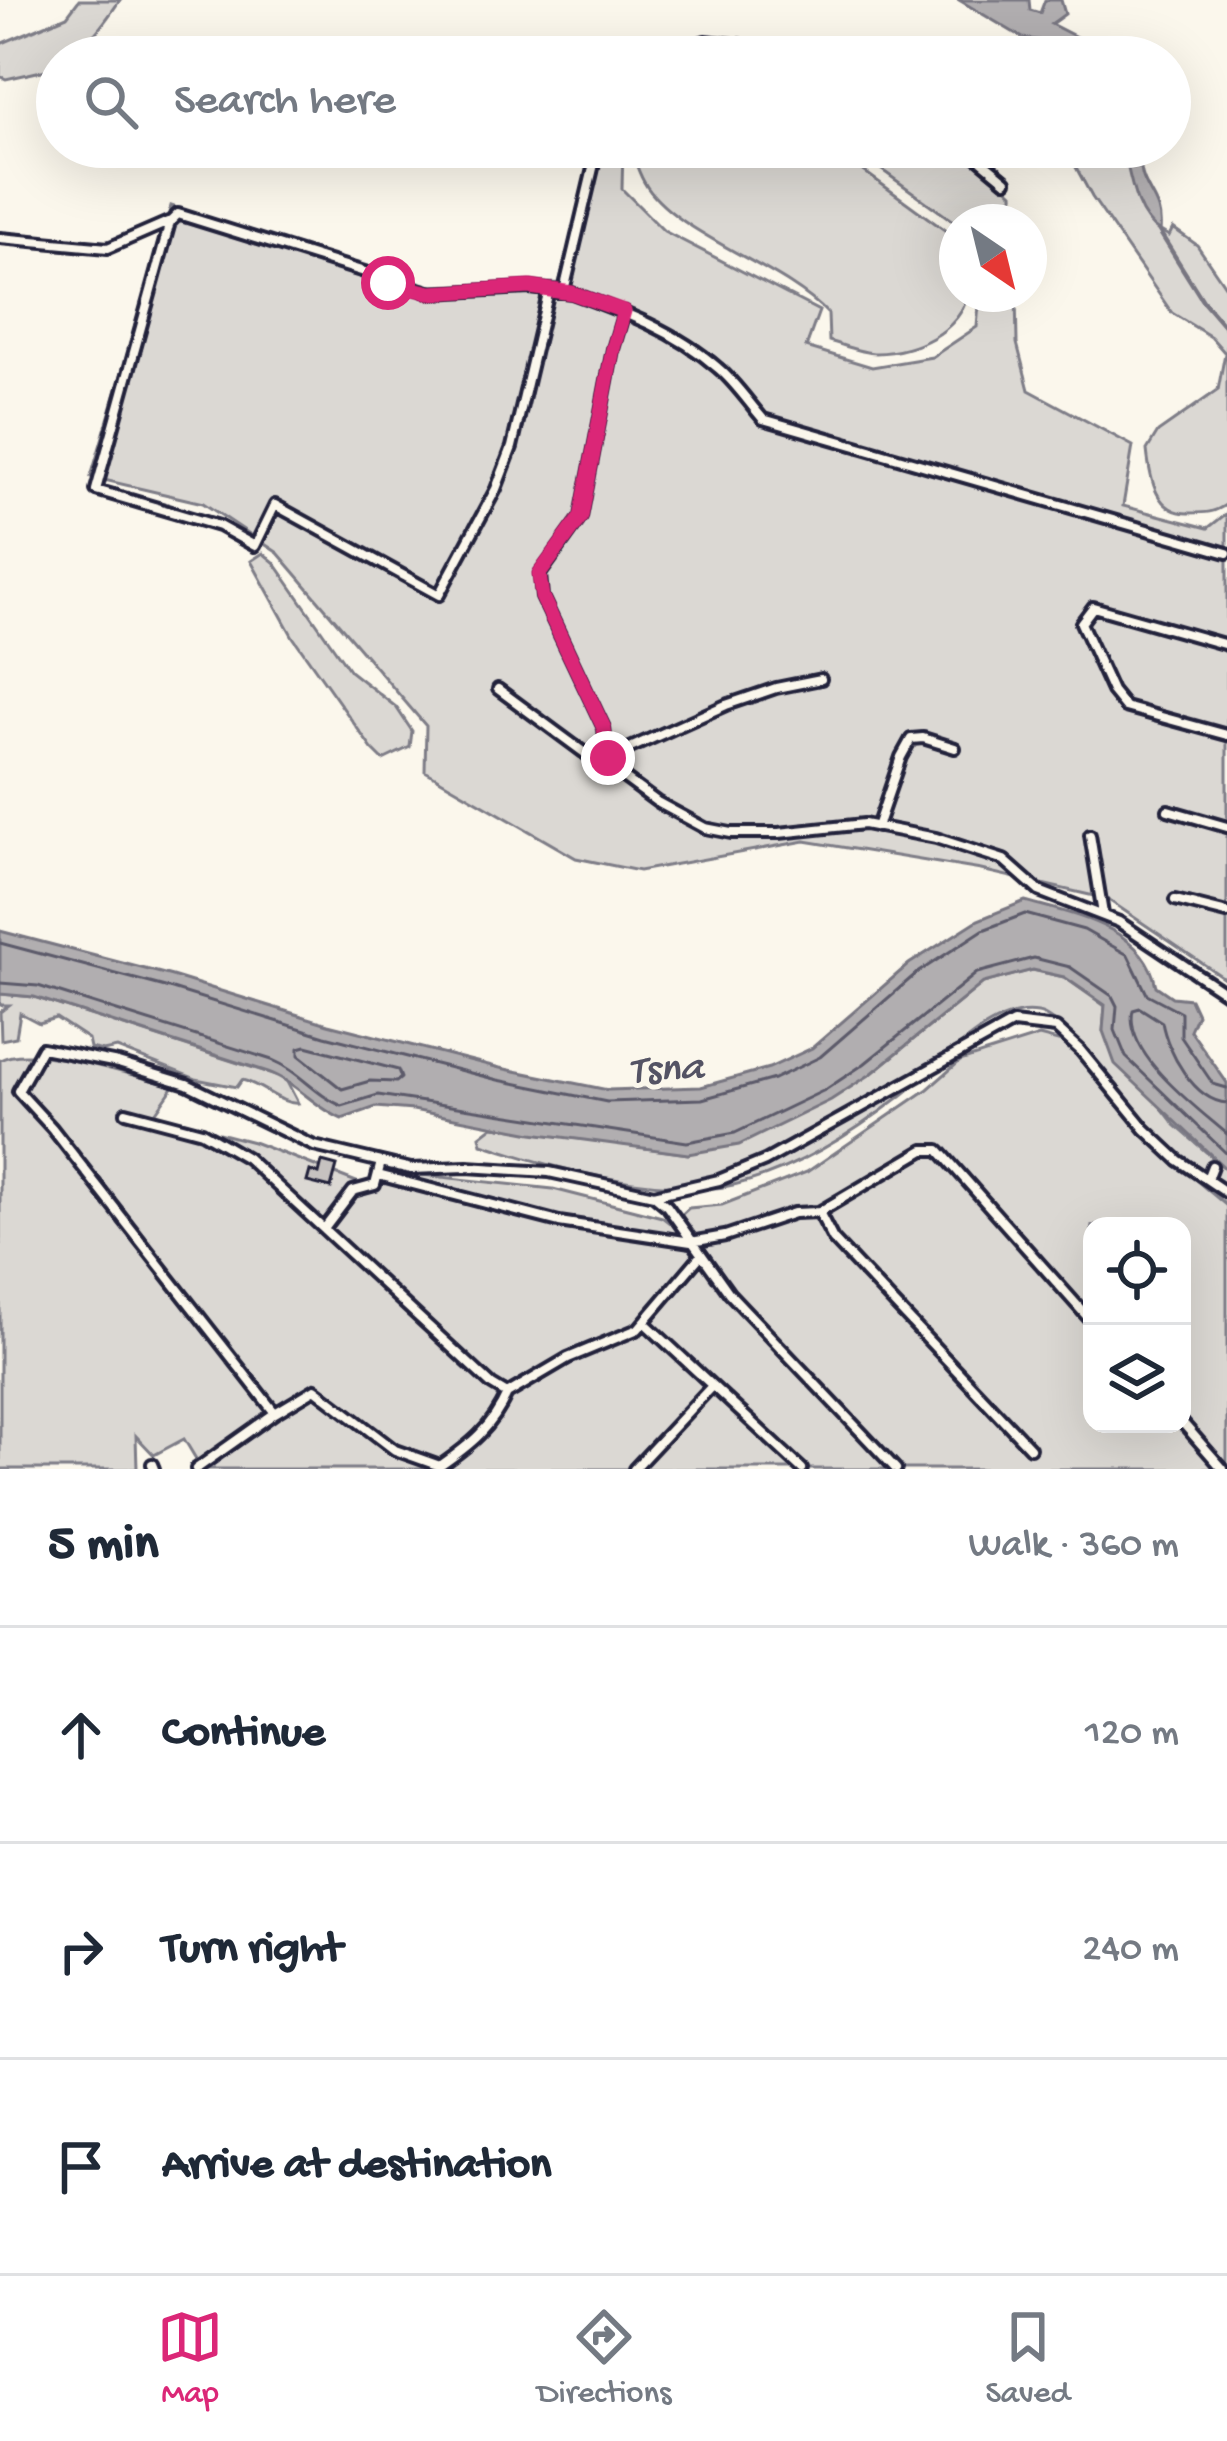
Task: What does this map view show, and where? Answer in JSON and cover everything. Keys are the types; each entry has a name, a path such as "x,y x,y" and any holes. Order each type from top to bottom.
{"lane":[{"path":"563,292 593,168"},
{"path":"990,168 1006,181"},
{"path":"0,238 108,248 170,222 178,214 431,293 530,287 563,292 624,311 680,340 721,370 763,419 1227,553"},
{"path":"170,222 96,490 219,526 255,546 275,505 439,595 496,489 512,446 549,290"},
{"path":"624,311 581,517 539,574 542,597 604,728 608,766 657,802 705,828 779,833 864,824 936,838 1004,860 1039,891 1103,915 1227,994"},
{"path":"1227,645 1093,607 1082,623 1092,652 1125,706 1227,735"},
{"path":"498,688 586,754 608,758 726,705 821,679"},
{"path":"877,827 911,740 923,738 955,748"},
{"path":"1168,810 1227,827"},
{"path":"1090,835 1103,915"},
{"path":"1174,900 1227,914"},
{"path":"275,1413 18,1090 42,1048 118,1063 187,1084 314,1146 411,1169 549,1172 654,1195 719,1180 765,1161 1013,1023 1056,1028 1145,1129 1178,1160 1227,1193"},
{"path":"126,1112 202,1132 247,1158 506,1394"},
{"path":"378,1175 559,1222 691,1242 794,1214 819,1212 924,1150 939,1150 1083,1312"},
{"path":"323,1229 353,1191 375,1185 381,1162"},
{"path":"1208,1180 1212,1166"},
{"path":"654,1195 667,1206 729,1293 896,1469"},
{"path":"819,1212 833,1239 1030,1448"},
{"path":"196,1469 315,1389 395,1450 440,1466 472,1444 497,1417 506,1394 568,1358 638,1329 701,1255"},
{"path":"644,1322 802,1469"},
{"path":"634,1469 711,1388"},
{"path":"1191,1432 1223,1469"}],"shaded area":[{"path":"79,0 120,0 93,36 36,36 36,72 6,79 0,76 0,44 67,16"},
{"path":"589,168 622,168 622,189 664,231 819,311 806,347 872,367 932,357 977,327 978,312 1016,312 1017,343 1029,390 1133,446 1123,506 1208,528 1227,513 1227,980 1107,899 981,870 805,841 639,871 576,858 425,771 426,726 278,553 203,503 91,477 171,206 418,286 559,283"},
{"path":"638,168 858,168 939,226 939,312 960,312 945,330 905,349 871,353 829,341 828,314 809,297 703,234 658,201"},
{"path":"879,168 986,168 1013,193 1013,204 939,204 939,211"},
{"path":"1076,168 1129,168 1149,220 1169,236 1173,228 1197,245 1227,289 1227,504 1218,509 1190,513 1169,508 1153,483 1147,450 1158,432 1218,390 1225,353 1211,337 1172,313"},
{"path":"263,553 350,671 396,707 412,731 410,747 383,760 372,749 293,637 251,561"},
{"path":"1032,970 1064,977 1105,1006 1103,1031 1175,1125 1227,1170 1227,1195 1182,1164 1069,1035 1038,1013 1020,1013 983,1028 901,1096 817,1152 771,1173 723,1187 603,1177 482,1144 480,1136 493,1126 688,1154 871,1074 983,983"},
{"path":"0,994 34,997 285,1078 298,1103 242,1080 237,1087 196,1079 117,1048 90,1048 88,1039 56,1018 39,1023 20,1013 16,1037 1,1040 0,1012 9,1005 0,1005"},
{"path":"1039,1036 1062,1042 1143,1136 1227,1206 1227,1469 202,1469 184,1439 154,1455 136,1436 137,1469 0,1469 0,1060 35,1055 59,1058 174,1086 153,1116 253,1142 377,1190 385,1171 553,1189 662,1217 671,1224 689,1208 722,1205 807,1172 928,1089 960,1061"}],"water":[{"path":"959,0 1029,0 1030,10 1040,13 1045,0 1061,0 1065,14 1051,24 1074,36 1020,36"},
{"path":"1128,168 1141,168 1158,208 1160,232 1144,216"},
{"path":"1025,901 1085,918 1122,937 1138,950 1156,986 1172,997 1190,999 1197,1014 1190,1030 1227,1083 1227,1170 1115,1064 1103,1031 1105,1005 1064,977 1033,970 983,983 871,1074 831,1100 739,1145 688,1154 532,1133 413,1110 376,1107 342,1119 268,1072 34,997 0,994 0,931 500,1068 608,1090 701,1087 769,1068 812,1048 909,964 978,920"}],"building":[{"path":"322,1162 337,1166 331,1188 307,1182 310,1171 319,1174"}],"waterway":[{"path":"1159,231 1203,301 1227,329"}],"route":[{"path":"388,283 431,293 530,287 572,293 624,311 581,517 539,574 542,597 604,728 608,758"}],"water label":[{"name":"Tsna","path":"666,1072"}]}
